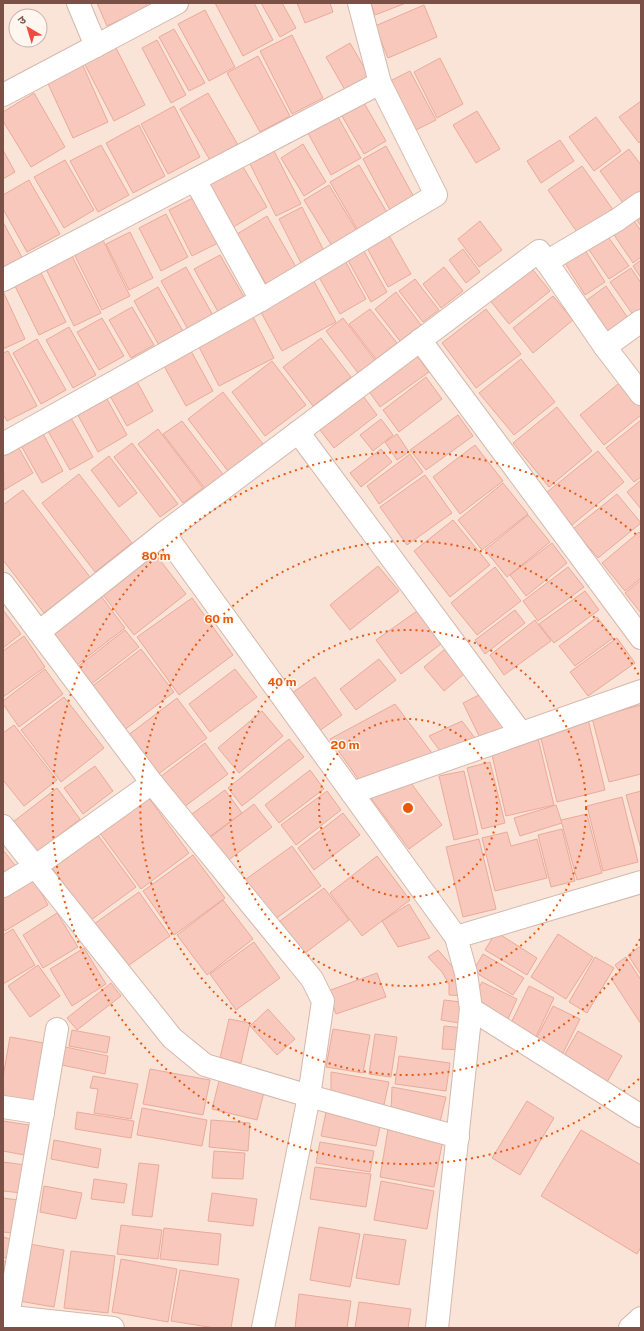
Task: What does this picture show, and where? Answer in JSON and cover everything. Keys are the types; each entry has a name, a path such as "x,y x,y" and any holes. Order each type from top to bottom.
{"street":[{"path":"78,3 96,46"},
{"path":"3,95 177,3"},
{"path":"3,444 261,300 436,195 380,83 359,3"},
{"path":"3,280 380,83"},
{"path":"195,180 261,300"},
{"path":"546,262 617,220 641,202"},
{"path":"39,632 164,533 539,251 605,347 641,394"},
{"path":"605,347 641,321"},
{"path":"420,340 641,638"},
{"path":"298,432 522,733"},
{"path":"164,533 456,937 466,973 471,1009 437,1328"},
{"path":"3,584 152,783 312,979 323,1001 309,1096 263,1328"},
{"path":"352,793 641,691"},
{"path":"3,886 36,866 152,783"},
{"path":"3,826 172,1038 205,1064 309,1096 458,1137"},
{"path":"456,937 641,882"},
{"path":"471,1009 641,1116"},
{"path":"57,1029 6,1320 113,1328"},
{"path":"3,1107 43,1113"},
{"path":"630,1328 641,1318"}],"shaded area":[{"path":"3,3 641,3 641,1328 134,1328 3,1313"}],"building":[{"path":"97,3 146,3 148,7 107,26"},
{"path":"215,3 254,3 273,40 243,56"},
{"path":"261,3 282,3 296,28 280,37"},
{"path":"297,3 330,3 333,12 305,23"},
{"path":"371,3 406,3 375,15"},
{"path":"424,5 437,37 388,58 375,26"},
{"path":"205,10 235,67 209,81 178,24"},
{"path":"174,29 205,83 189,91 159,37"},
{"path":"292,35 323,98 292,114 260,51"},
{"path":"157,40 186,95 171,103 142,48"},
{"path":"113,42 145,105 114,121 82,59"},
{"path":"350,43 369,76 345,90 326,57"},
{"path":"258,56 290,116 260,132 227,73"},
{"path":"440,58 463,104 437,118 414,72"},
{"path":"80,59 108,122 73,138 44,75"},
{"path":"410,71 436,120 414,131 388,82"},
{"path":"34,93 65,147 31,167 3,121 3,112"},
{"path":"208,93 242,152 214,167 180,109"},
{"path":"641,101 641,141 639,143 619,117"},
{"path":"364,103 386,141 364,154 342,116"},
{"path":"174,106 200,157 168,174 141,124"},
{"path":"334,110 361,158 331,175 304,126"},
{"path":"477,111 500,149 476,163 453,125"},
{"path":"596,117 621,151 594,171 569,137"},
{"path":"139,125 165,176 133,193 106,143"},
{"path":"560,140 574,161 541,183 527,161"},
{"path":"303,144 326,182 304,196 281,158"},
{"path":"101,145 129,195 98,212 70,161"},
{"path":"386,146 415,199 391,212 363,159"},
{"path":"273,149 301,204 276,216 249,162"},
{"path":"629,149 641,165 641,196 626,207 600,171"},
{"path":"3,150 15,172 3,179"},
{"path":"65,160 94,210 64,228 34,177"},
{"path":"240,162 267,207 230,229 203,184"},
{"path":"359,165 388,214 359,232 330,182"},
{"path":"582,166 614,211 579,235 548,190"},
{"path":"29,180 60,234 27,252 3,209 3,195"},
{"path":"329,185 357,231 332,246 304,200"},
{"path":"197,196 220,242 192,256 169,210"},
{"path":"641,204 641,226 630,211"},
{"path":"302,207 324,251 301,263 279,219"},
{"path":"166,214 188,257 161,271 139,228"},
{"path":"630,215 641,231 641,257 633,263 610,229"},
{"path":"267,216 300,274 270,291 237,234"},
{"path":"480,221 502,250 479,267 458,239"},
{"path":"3,222 24,261 3,272"},
{"path":"130,232 153,278 129,290 106,244"},
{"path":"387,232 411,274 388,287 365,244"},
{"path":"606,234 629,266 609,279 587,247"},
{"path":"101,236 130,296 102,310 72,250"},
{"path":"580,242 605,282 585,295 560,255"},
{"path":"361,246 387,292 371,302 345,255"},
{"path":"463,249 480,272 466,283 449,260"},
{"path":"220,255 247,302 221,317 194,269"},
{"path":"72,256 101,313 74,326 46,269"},
{"path":"343,257 366,299 340,314 316,272"},
{"path":"641,260 641,278 633,266"},
{"path":"529,265 550,291 509,324 488,298"},
{"path":"186,267 215,319 190,333 161,281"},
{"path":"444,267 463,291 441,308 423,284"},
{"path":"631,268 641,283 641,316 636,319 610,282"},
{"path":"39,269 66,322 39,335 13,282"},
{"path":"310,274 336,322 282,351 256,303"},
{"path":"415,279 439,310 423,322 399,291"},
{"path":"606,286 630,321 610,335 587,300"},
{"path":"158,287 184,333 160,347 134,301"},
{"path":"3,291 25,339 3,349"},
{"path":"396,292 421,325 400,341 375,309"},
{"path":"553,296 573,320 533,353 513,328"},
{"path":"132,307 154,345 131,358 109,320"},
{"path":"370,309 397,343 376,359 349,324"},
{"path":"486,309 521,354 476,388 442,343"},
{"path":"251,313 274,358 219,386 196,341"},
{"path":"102,318 124,356 99,370 77,332"},
{"path":"343,318 375,360 358,373 326,331"},
{"path":"69,327 96,375 73,388 46,340"},
{"path":"321,338 351,377 313,406 283,367"},
{"path":"37,339 66,390 41,404 13,353"},
{"path":"412,349 429,372 380,407 364,384"},
{"path":"8,351 37,406 7,421 3,414 3,353"},
{"path":"191,351 213,391 186,406 164,366"},
{"path":"521,359 555,402 514,435 479,393"},
{"path":"272,361 306,405 265,436 232,392"},
{"path":"426,377 442,399 399,432 383,410"},
{"path":"135,378 153,411 127,426 109,394"},
{"path":"623,380 641,403 641,415 604,445 580,415"},
{"path":"103,392 127,435 98,452 74,408"},
{"path":"223,392 266,448 231,475 188,419"},
{"path":"361,393 377,415 334,448 317,426"},
{"path":"557,407 592,451 549,487 513,443"},
{"path":"67,411 93,457 70,470 44,424"},
{"path":"458,415 473,436 426,470 410,450"},
{"path":"381,419 393,435 373,451 360,435"},
{"path":"641,420 641,477 634,482 606,448"},
{"path":"182,421 225,477 207,491 163,434"},
{"path":"158,429 203,488 183,503 138,444"},
{"path":"41,430 63,471 42,483 19,442"},
{"path":"397,434 409,452 397,460 385,442"},
{"path":"16,443 33,473 4,490 3,451"},
{"path":"132,443 178,504 160,517 114,457"},
{"path":"475,445 503,481 460,514 433,477"},
{"path":"381,449 392,462 361,487 350,473"},
{"path":"598,451 624,482 572,525 546,493"},
{"path":"410,454 423,472 379,504 367,486"},
{"path":"109,456 137,493 119,507 91,470"},
{"path":"79,474 132,543 95,572 42,503"},
{"path":"425,475 452,513 407,545 380,507"},
{"path":"641,480 641,509 627,492"},
{"path":"503,483 528,514 482,550 458,520"},
{"path":"23,490 90,577 44,613 3,560 3,505"},
{"path":"617,494 641,523 598,558 573,529"},
{"path":"528,515 550,542 507,577 485,550"},
{"path":"453,520 490,565 450,597 414,551"},
{"path":"639,532 641,535 641,578 625,591 602,563"},
{"path":"552,543 567,563 526,596 510,575"},
{"path":"153,551 186,594 134,635 100,591"},
{"path":"378,566 399,591 350,630 330,605"},
{"path":"495,567 521,601 477,635 451,603"},
{"path":"568,567 584,587 538,621 523,601"},
{"path":"641,580 641,613 625,593"},
{"path":"585,591 599,610 554,643 539,624"},
{"path":"101,596 125,628 74,667 50,636"},
{"path":"192,598 233,655 179,695 137,637"},
{"path":"3,610 21,634 3,648"},
{"path":"515,610 525,623 485,654 475,640"},
{"path":"417,611 441,644 401,674 376,640"},
{"path":"597,617 613,638 575,666 559,646"},
{"path":"535,620 551,641 504,675 490,655"},
{"path":"125,630 139,647 89,686 76,668"},
{"path":"24,636 45,667 3,697 3,651"},
{"path":"617,638 635,663 588,696 570,672"},
{"path":"451,644 471,668 444,691 424,667"},
{"path":"141,649 174,692 123,731 90,688"},
{"path":"379,659 396,680 356,710 340,689"},
{"path":"45,669 63,694 19,727 3,704 3,701"},
{"path":"235,669 257,697 210,732 189,704"},
{"path":"315,677 342,715 319,731 292,693"},
{"path":"487,691 505,728 481,740 463,703"},
{"path":"64,697 104,748 61,782 21,730"},
{"path":"177,698 207,738 157,775 127,736"},
{"path":"395,704 435,757 361,783 330,739"},
{"path":"641,705 641,774 609,782 592,718"},
{"path":"262,711 283,736 239,773 218,748"},
{"path":"588,719 605,790 557,802 539,731"},
{"path":"462,721 478,742 440,751 429,736"},
{"path":"14,725 57,780 24,806 3,780 3,733"},
{"path":"537,734 554,805 506,816 490,746"},
{"path":"289,739 304,757 242,806 228,788"},
{"path":"205,743 228,774 184,807 160,777"},
{"path":"490,762 505,823 482,829 467,768"},
{"path":"95,766 113,791 83,814 64,788"},
{"path":"310,770 324,789 279,823 265,805"},
{"path":"464,771 478,834 454,840 439,776"},
{"path":"405,775 442,825 409,849 367,793"},
{"path":"57,788 80,819 36,853 13,822"},
{"path":"225,790 242,813 209,837 192,814"},
{"path":"327,791 341,810 296,845 281,825"},
{"path":"641,791 641,849 626,795"},
{"path":"146,794 189,853 141,889 97,829"},
{"path":"622,797 638,862 603,871 587,806"},
{"path":"254,804 272,827 226,862 208,839"},
{"path":"556,805 562,823 520,836 514,818"},
{"path":"343,813 360,835 314,870 298,848"},
{"path":"587,814 602,873 577,880 561,820"},
{"path":"562,829 575,881 551,887 538,835"},
{"path":"507,832 511,846 537,839 547,878 495,891 482,838"},
{"path":"97,834 136,887 91,920 52,868"},
{"path":"479,839 496,909 463,917 446,847"},
{"path":"292,846 321,886 271,922 242,882"},
{"path":"3,850 18,869 3,881"},
{"path":"193,855 225,898 174,935 143,891"},
{"path":"377,856 410,900 362,936 330,893"},
{"path":"34,880 48,905 5,931 3,927 3,898"},
{"path":"324,888 349,920 301,956 276,924"},
{"path":"139,892 170,936 125,968 94,924"},
{"path":"223,900 253,939 207,975 177,935"},
{"path":"409,904 430,938 398,947 382,921"},
{"path":"57,913 78,947 43,968 23,935"},
{"path":"13,929 35,965 3,984 3,935"},
{"path":"496,932 537,958 527,975 485,950"},
{"path":"558,934 593,957 566,999 531,977"},
{"path":"254,942 280,978 236,1010 210,974"},
{"path":"641,946 641,975 628,955"},
{"path":"84,948 106,984 72,1006 50,969"},
{"path":"438,950 458,973 464,996 449,995 449,984 442,972 428,957"},
{"path":"483,954 524,978 513,995 473,971"},
{"path":"595,957 614,968 587,1013 569,1002"},
{"path":"626,957 641,980 641,1024 611,978 620,972 615,965"},
{"path":"38,965 60,996 30,1017 8,986"},
{"path":"377,973 386,997 336,1014 328,991"},
{"path":"482,982 517,999 507,1021 471,1004"},
{"path":"111,983 121,996 77,1030 67,1018"},
{"path":"529,986 554,998 534,1041 508,1029"},
{"path":"444,1000 461,1002 459,1023 441,1020"},
{"path":"553,1006 580,1019 563,1053 536,1039"},
{"path":"268,1009 295,1039 277,1055 250,1026"},
{"path":"229,1019 250,1023 241,1063 220,1058"},
{"path":"444,1026 464,1028 463,1050 442,1049"},
{"path":"333,1029 370,1035 363,1073 326,1067"},
{"path":"72,1030 110,1037 107,1053 69,1046"},
{"path":"578,1031 622,1056 606,1084 562,1059"},
{"path":"375,1034 397,1037 391,1077 369,1074"},
{"path":"10,1037 44,1043 34,1103 3,1098 3,1077"},
{"path":"61,1046 108,1056 105,1074 57,1064"},
{"path":"399,1056 450,1063 446,1091 395,1084"},
{"path":"150,1069 210,1080 203,1115 143,1104"},
{"path":"331,1072 389,1082 383,1109 331,1094"},
{"path":"93,1076 138,1084 131,1119 94,1113 98,1089 90,1088"},
{"path":"219,1081 264,1092 257,1120 212,1109"},
{"path":"392,1087 446,1097 439,1126 391,1114"},
{"path":"527,1101 554,1118 520,1175 492,1158"},
{"path":"142,1108 207,1120 202,1146 137,1135"},
{"path":"77,1112 134,1121 131,1138 75,1129"},
{"path":"326,1112 381,1122 376,1146 321,1136"},
{"path":"211,1120 250,1123 248,1151 209,1147"},
{"path":"3,1121 29,1125 24,1155 3,1151"},
{"path":"388,1129 443,1139 434,1187 380,1177"},
{"path":"581,1130 641,1165 641,1247 637,1254 541,1196"},
{"path":"54,1140 101,1149 98,1168 51,1159"},
{"path":"320,1142 374,1151 370,1172 316,1163"},
{"path":"214,1151 245,1153 243,1179 212,1178"},
{"path":"3,1162 26,1165 22,1193 3,1191"},
{"path":"139,1163 159,1165 152,1217 132,1215"},
{"path":"315,1167 371,1174 366,1207 310,1199"},
{"path":"94,1179 127,1184 124,1203 91,1199"},
{"path":"381,1181 434,1191 427,1229 374,1220"},
{"path":"44,1186 82,1193 76,1219 40,1212"},
{"path":"212,1193 257,1199 253,1226 208,1221"},
{"path":"3,1198 18,1200 13,1233 3,1232"},
{"path":"121,1225 162,1230 158,1259 117,1254"},
{"path":"319,1227 360,1234 350,1287 310,1280"},
{"path":"164,1228 221,1234 218,1265 160,1259"},
{"path":"364,1234 406,1240 399,1285 356,1278"},
{"path":"3,1237 14,1240 10,1259 3,1257"},
{"path":"29,1244 64,1250 54,1307 19,1301"},
{"path":"71,1251 115,1256 108,1313 64,1308"},
{"path":"121,1259 177,1269 168,1322 112,1312"},
{"path":"3,1261 11,1263 3,1302"},
{"path":"180,1270 239,1279 231,1328 215,1328 171,1321"},
{"path":"299,1294 351,1301 347,1328 295,1328"},
{"path":"359,1302 411,1309 408,1328 355,1328"}]}
